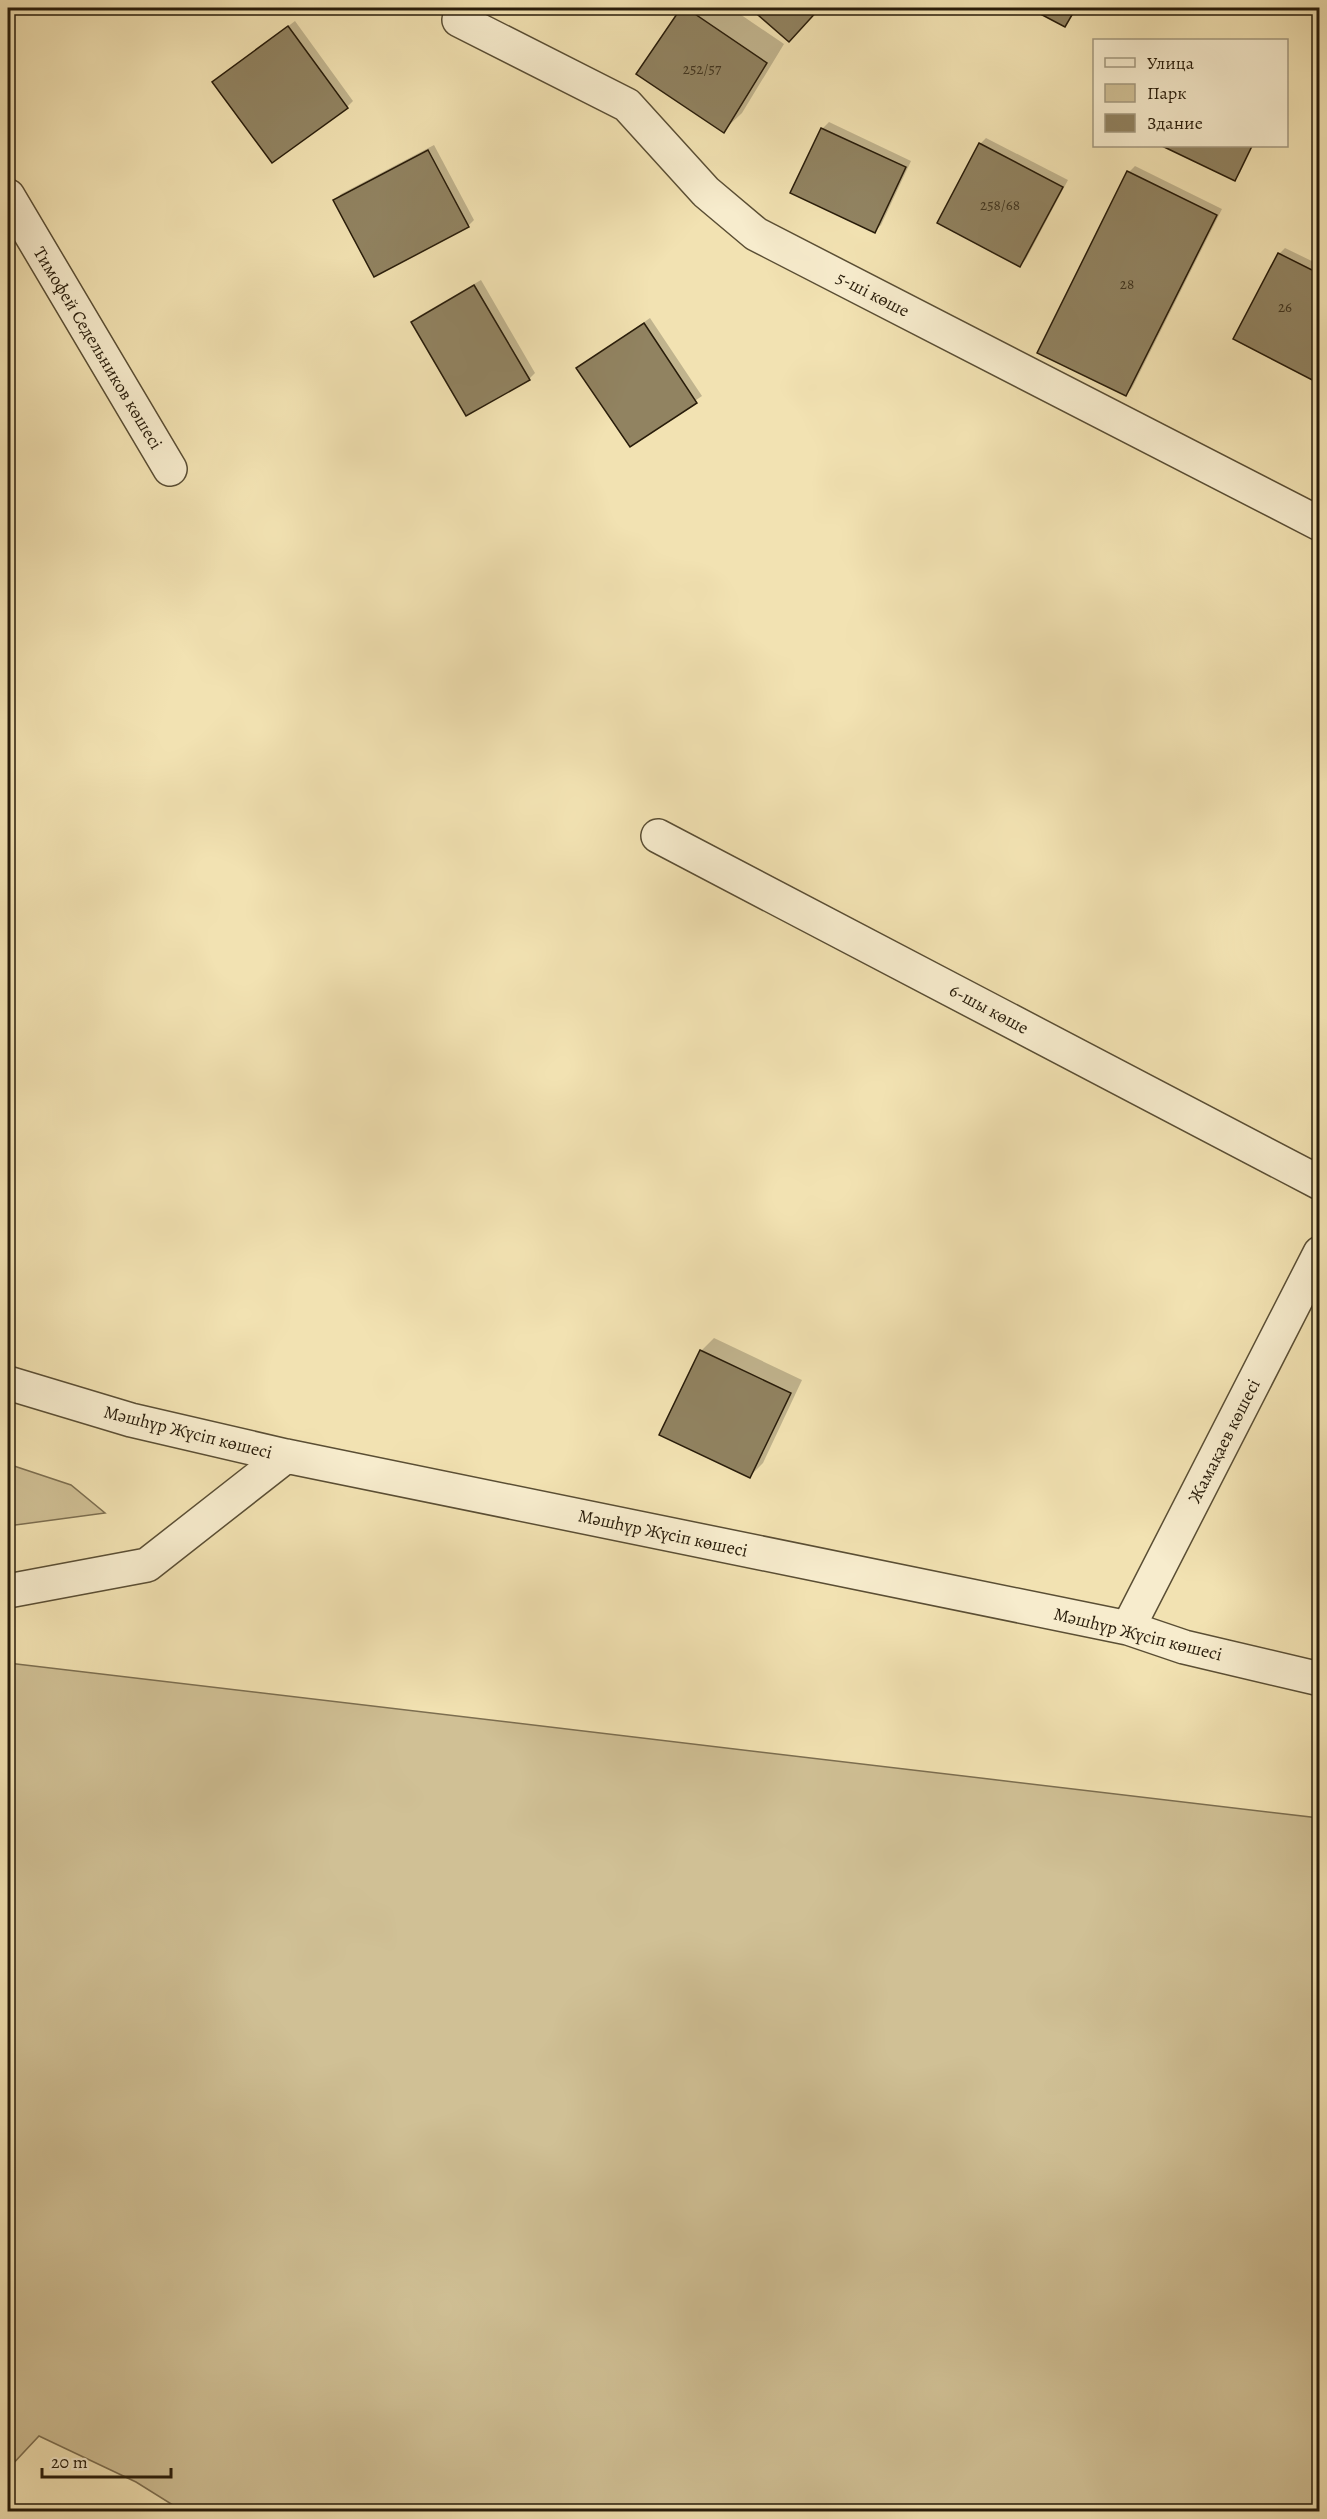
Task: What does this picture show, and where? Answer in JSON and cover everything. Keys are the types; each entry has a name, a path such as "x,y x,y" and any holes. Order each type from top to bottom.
{"street":[{"name":"5-ші көше","path":"459,20 627,105 706,192 756,234 1320,524"},
{"name":"Тимофей Седельников көшесі","path":"8,196 170,469"},
{"name":"6-шы көше","path":"658,836 1320,1183"},
{"name":"Жамақаев көшесі","path":"1128,1628 1320,1254"},
{"name":"Мәшhүр Жүсіп көшесі","path":"8,1383 131,1420 286,1456 1128,1628 1184,1647 1320,1679"},
{"path":"8,1591 147,1565 286,1456"}],"green space":[{"path":"8,1464 71,1485 105,1513 8,1526"},
{"path":"8,1663 1319,1818 1319,2511 184,2512 136,2482 39,2436 8,2469"}],"building":[{"path":"681,8 686,8 767,63 724,133 636,74"},
{"path":"750,8 820,8 789,42"},
{"path":"1029,8 1076,8 1065,27"},
{"path":"288,26 348,108 272,163 212,82"},
{"path":"821,128 906,167 875,233 790,193"},
{"path":"979,143 1063,187 1020,267 937,223"},
{"path":"1164,147 1252,147 1235,181"},
{"path":"428,150 469,227 374,277 333,200"},
{"path":"1127,171 1217,215 1126,396 1037,353"},
{"path":"1278,253 1320,274 1320,384 1233,339"},
{"path":"474,285 530,380 466,416 411,322"},
{"path":"644,323 697,403 630,447 576,368"},
{"path":"700,1350 791,1393 750,1478 659,1435"}]}
